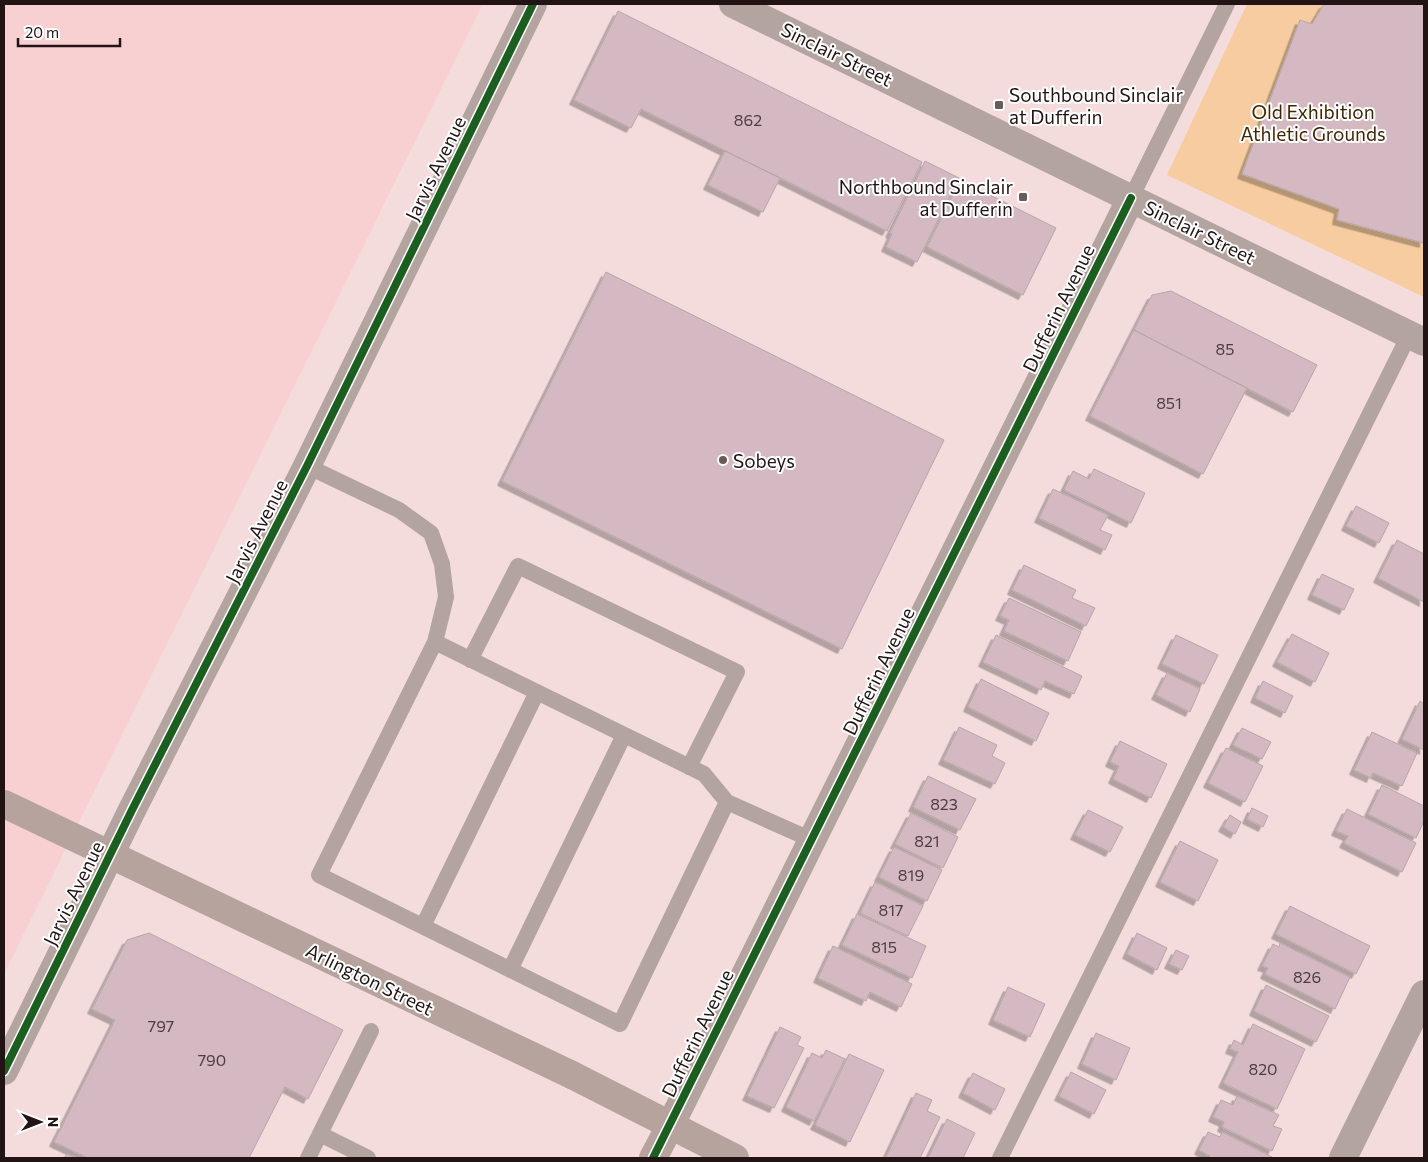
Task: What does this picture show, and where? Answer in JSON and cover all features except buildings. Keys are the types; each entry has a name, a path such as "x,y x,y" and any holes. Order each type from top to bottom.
{"main road":[{"name":"Arlington Street","path":"4,804 572,1075 735,1158"},
{"name":"Dufferin Avenue","path":"653,1158 670,1126"}],"street":[{"name":"Jarvis Avenue","path":"4,1071 132,810 307,466 533,4"},
{"name":"Sinclair Street","path":"734,4 1417,339"},
{"name":"Dufferin Avenue","path":"670,1126 1131,198"},
{"path":"1343,1158 1424,994"}],"lane":[{"path":"1131,198 1227,4"},
{"path":"1000,1158 1417,339"},
{"path":"307,466 399,510 431,533 442,564 446,597 435,642 319,875 620,1024 727,802"},
{"path":"470,660 518,566 737,672 690,767"},
{"path":"435,642 704,774 727,802 812,840"},
{"path":"423,926 537,692"},
{"path":"510,970 624,735"},
{"path":"308,1158 371,1031"},
{"path":"320,1134 368,1158"}],"shaded area":[{"path":"4,4 483,4 4,974"}],"green space":[{"name":"Old Exhibition Athletic Grounds","path":"1247,4 1424,4 1424,297 1167,175"}],"cycle path":[{"path":"4,1071 132,810 307,466 533,4"},
{"path":"653,1158 1131,198"}],"place":[{"name":"Southbound Sinclair at Dufferin","path":"999,105"},
{"name":"Northbound Sinclair at Dufferin","path":"1023,197"},
{"name":"Sobeys","path":"723,460"}]}
